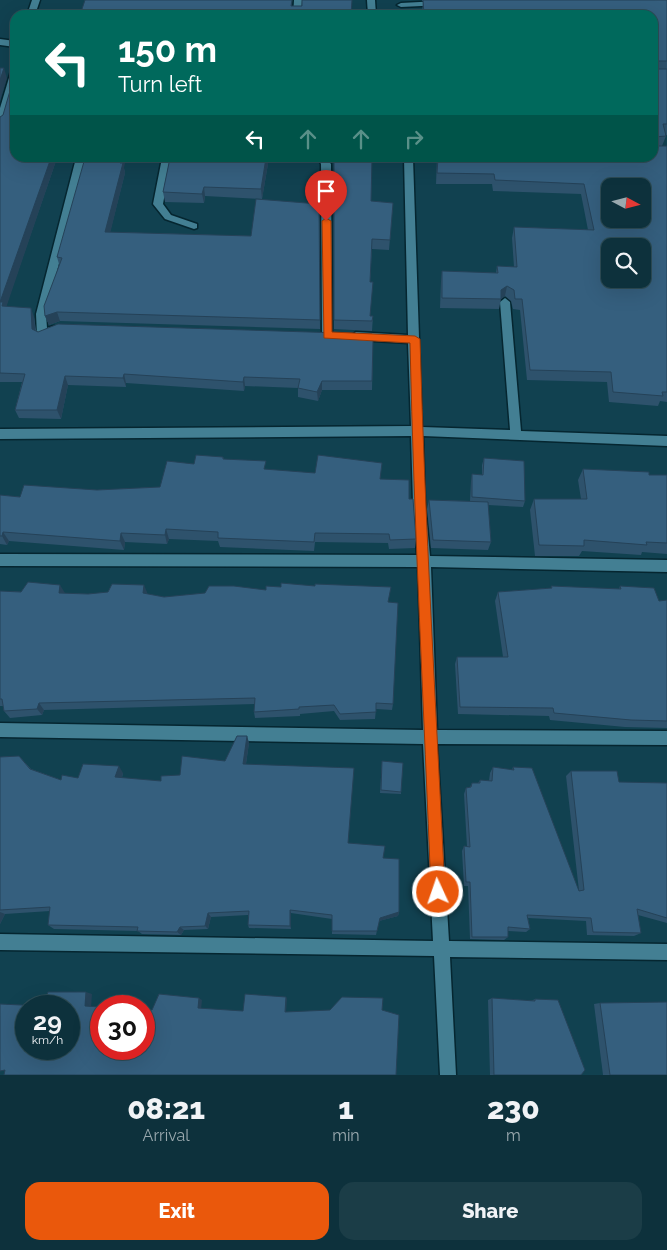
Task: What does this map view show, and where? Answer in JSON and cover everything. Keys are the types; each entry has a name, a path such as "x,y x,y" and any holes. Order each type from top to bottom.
{"street":[{"path":"401,2 452,4"},
{"path":"0,123 10,88"},
{"path":"70,327 60,327 42,335 41,314 80,162"},
{"path":"165,162 158,204 168,217 194,226"},
{"path":"325,162 331,335 415,339"},
{"path":"408,162 419,503 424,561 430,737 448,1075"},
{"path":"504,302 516,435"},
{"path":"0,434 416,431 667,441"},
{"path":"0,560 424,561 667,566"},
{"path":"0,730 430,737 667,738"},
{"path":"0,942 667,952"}],"building":[{"path":"85,0 292,0 291,6 302,6 302,0 352,0 351,10 82,10"},
{"path":"423,0 667,0 667,61 658,61 658,10 424,10"},
{"path":"0,68 4,68 0,80"},
{"path":"658,69 667,69 667,124 663,124 666,136 658,137"},
{"path":"10,91 10,162 50,162 0,302 0,117 3,115"},
{"path":"658,146 667,146 667,392 662,392 663,396 613,392 611,372 530,370 522,299 515,299 514,290 507,286 501,290 501,299 442,298 442,271 498,273 497,266 517,267 514,227 594,230 584,184 495,180 494,174 437,173 438,162 658,162"},
{"path":"84,162 123,163 105,232 251,236 256,199 319,204 320,320 57,312 45,316 44,306 62,258 57,257"},
{"path":"169,162 265,162 261,189 204,187 202,194 163,192"},
{"path":"334,162 372,162 371,201 393,203 390,240 372,239 370,282 373,282 370,316 373,316 372,321 334,320"},
{"path":"0,302 3,302 2,306 31,308 32,329 38,332 58,324 372,334 372,381 322,381 317,392 298,388 300,379 244,377 243,382 124,374 123,378 65,376 57,410 15,410 25,374 0,373"},
{"path":"196,455 223,457 223,459 266,461 264,469 315,473 318,455 382,463 380,479 409,480 409,499 413,499 416,539 390,540 389,534 315,533 314,542 218,538 218,532 166,529 165,535 121,533 120,541 3,532 2,536 0,536 0,495 20,497 24,485 97,490 160,487 167,461 194,464"},
{"path":"484,458 524,461 525,501 472,497 472,474 483,475"},
{"path":"583,469 649,472 649,475 667,475 667,543 646,542 647,545 584,540 584,546 539,545 534,499 587,499"},
{"path":"429,500 488,502 491,542 433,540"},
{"path":"28,582 60,585 59,593 88,594 108,592 112,584 144,585 143,593 164,597 205,593 209,586 234,586 266,590 266,586 281,587 281,583 315,586 315,584 391,587 388,602 398,603 393,704 376,703 376,712 340,714 334,705 254,712 255,698 39,703 37,709 4,711 2,699 0,699 0,591 21,592"},
{"path":"551,586 621,589 620,586 654,588 659,601 667,600 667,721 631,720 554,713 553,708 460,707 457,657 508,657 498,592 552,588"},
{"path":"237,736 247,736 243,764 354,768 348,843 385,846 383,858 399,859 399,912 380,918 377,931 332,931 332,915 290,910 290,926 248,925 249,911 208,913 205,926 180,927 177,932 137,931 138,927 48,925 50,907 0,910 0,757 19,756 30,769 61,780 62,775 78,778 83,764 119,766 115,777 161,781 161,776 180,775 182,756 225,761"},
{"path":"382,761 403,763 401,792 381,790"},
{"path":"493,767 514,770 513,767 532,768 579,891 584,890 571,771 617,771 619,782 667,783 667,918 637,909 641,933 593,932 591,918 527,915 530,929 508,927 508,937 472,937 470,882 466,882 464,846 470,847 466,788 471,787 472,783 480,783 480,780 492,781"},
{"path":"48,992 86,992 85,1006 90,1006 90,1060 155,1060 155,1003 159,994 199,998 198,1008 243,1011 245,994 286,997 285,1012 330,1010 342,997 383,998 382,1010 399,1015 396,1075 4,1075 5,1070 0,1071 0,1004 15,1005 15,1060 80,1060 80,995 47,995"},
{"path":"492,998 535,1001 535,999 558,1000 585,1070 581,1075 494,1075"},
{"path":"667,1002 667,1075 610,1075 600,1003"}],"route":[{"path":"326,221 327,335 415,339 416,431 424,561 438,892"}]}
